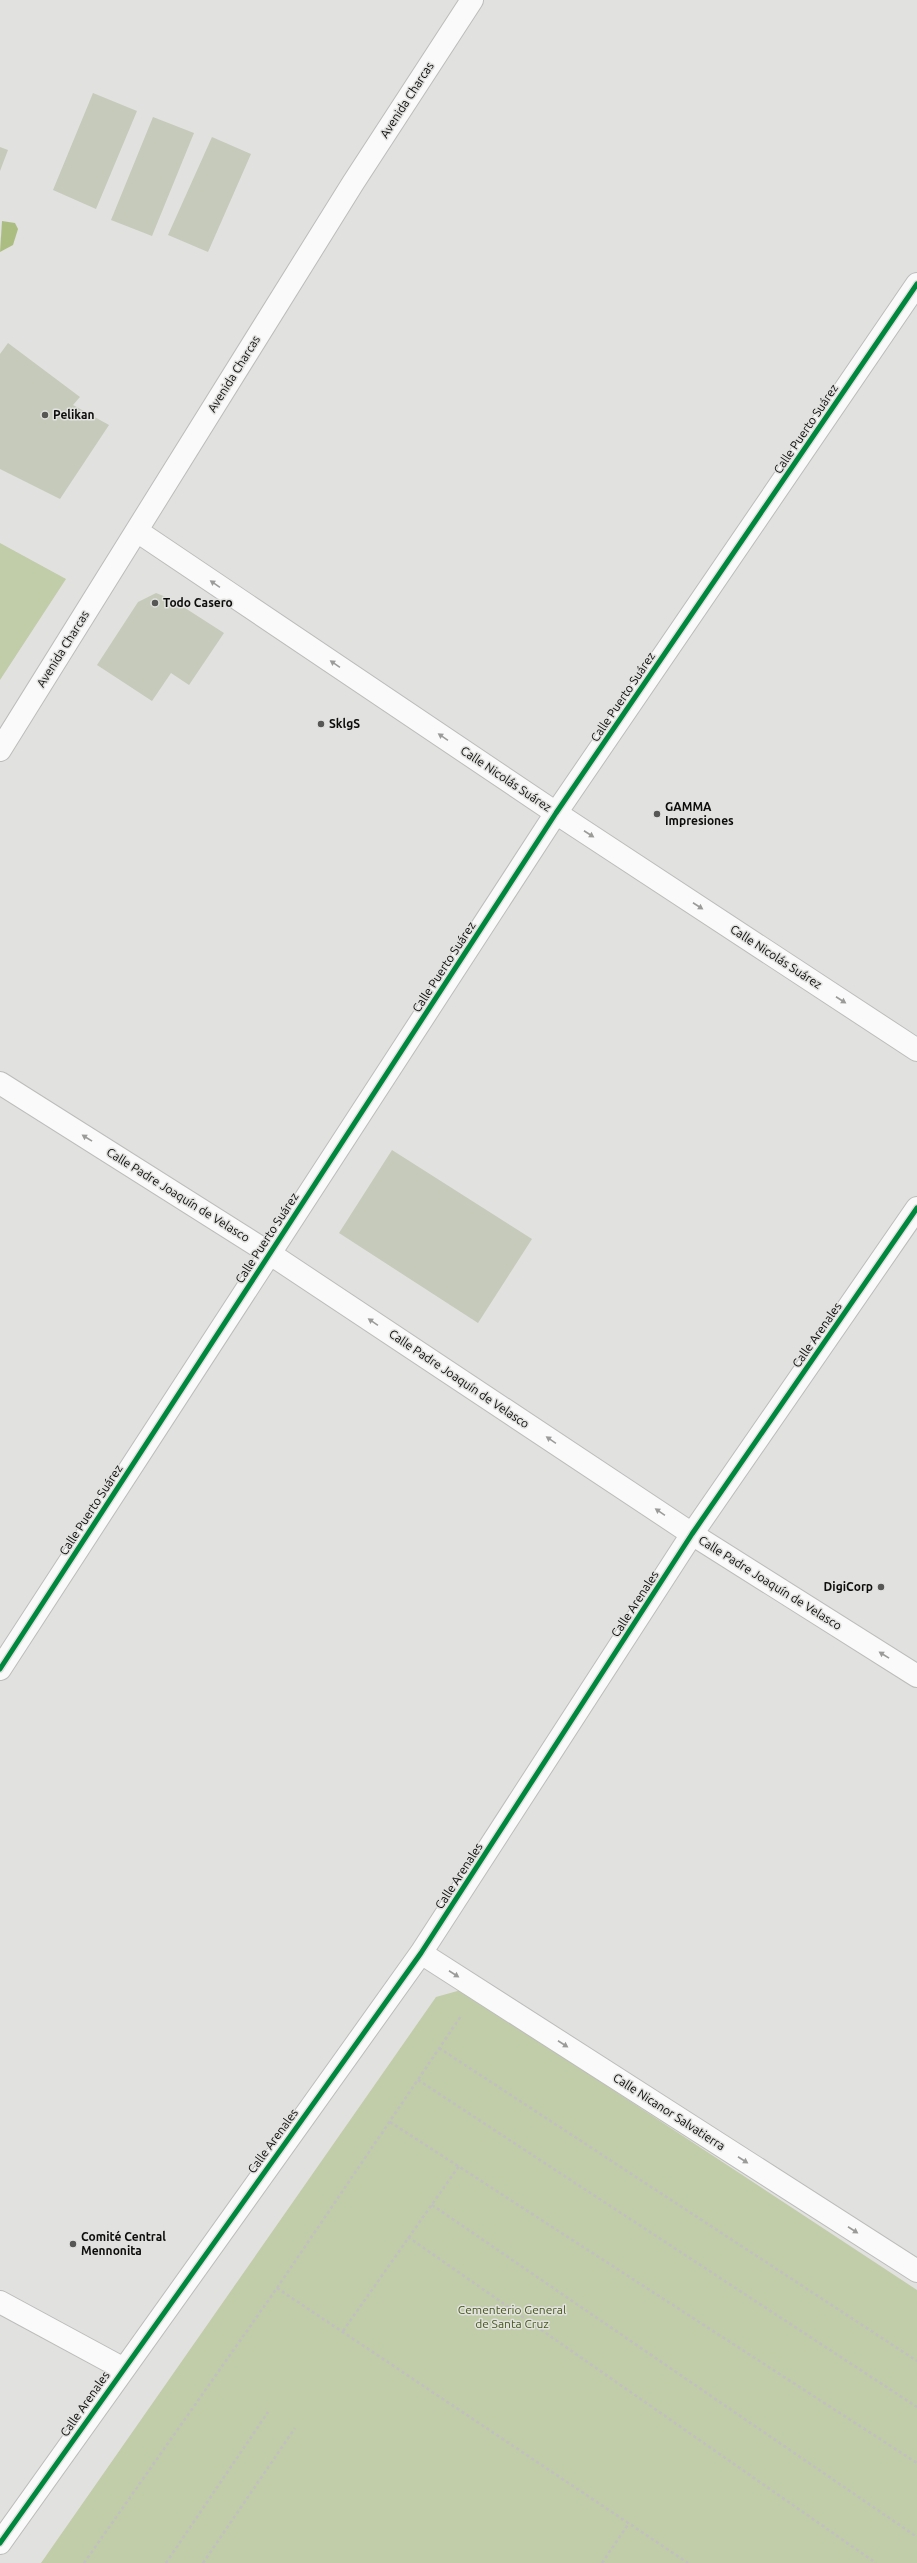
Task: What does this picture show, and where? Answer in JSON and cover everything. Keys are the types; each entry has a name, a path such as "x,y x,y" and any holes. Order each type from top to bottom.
{"street":[{"name":"Avenida Charcas","path":"0,750 353,183 472,0"},
{"name":"Calle Puerto Suárez","path":"0,1669 556,813 917,284"},
{"name":"Calle Nicolás Suárez","path":"137,531 556,813 917,1050"},
{"name":"Calle Padre Joaquín de Velasco","path":"0,1083 269,1253 692,1534 917,1676"},
{"name":"Calle Arenales","path":"0,2543 122,2368 421,1953 692,1534 917,1208"},
{"name":"Calle Nicanor Salvatierra","path":"421,1953 917,2271"},
{"path":"0,2302 122,2368"}],"path":[{"path":"84,2563 277,2288 461,2016"},
{"path":"439,2048 917,2361"},
{"path":"418,2080 917,2406"},
{"path":"390,2122 917,2463"},
{"path":"343,2331 459,2166"},
{"path":"432,2205 917,2537"},
{"path":"408,2237 876,2563"},
{"path":"277,2288 688,2563"},
{"path":"166,2563 268,2412"},
{"path":"203,2563 295,2428"},
{"path":"602,2563 630,2524"}],"green space":[{"path":"0,543 66,579 0,680"},
{"name":"Cementerio General de Santa Cruz","path":"461,1990 917,2290 917,2563 41,2563 436,1997"}],"shaded area":[{"path":"2,221 15,223 18,229 13,245 0,252"}],"building":[{"path":"93,93 137,111 96,209 53,190"},
{"path":"153,117 194,133 152,236 111,220"},
{"path":"212,137 251,154 208,252 168,235"},
{"path":"0,147 8,150 0,171"},
{"name":"Pelikan","path":"8,343 80,397 73,405 109,425 60,499 0,469 0,354"},
{"path":"156,593 171,599 224,633 189,685 171,673 152,701 97,665 138,602"},
{"path":"392,1150 532,1239 478,1323 339,1233"}],"cycle path":[{"path":"0,1669 556,813 917,284"},
{"path":"0,2543 421,1953 692,1534 917,1208"}],"place":[{"name":"Pelikan","path":"45,415"},
{"name":"Todo Casero","path":"155,603"},
{"name":"SklgS","path":"321,724"},
{"name":"GAMMA Impresiones","path":"657,814"},
{"name":"DigiCorp","path":"881,1587"},
{"name":"Comité Central Mennonita","path":"73,2244"}]}
